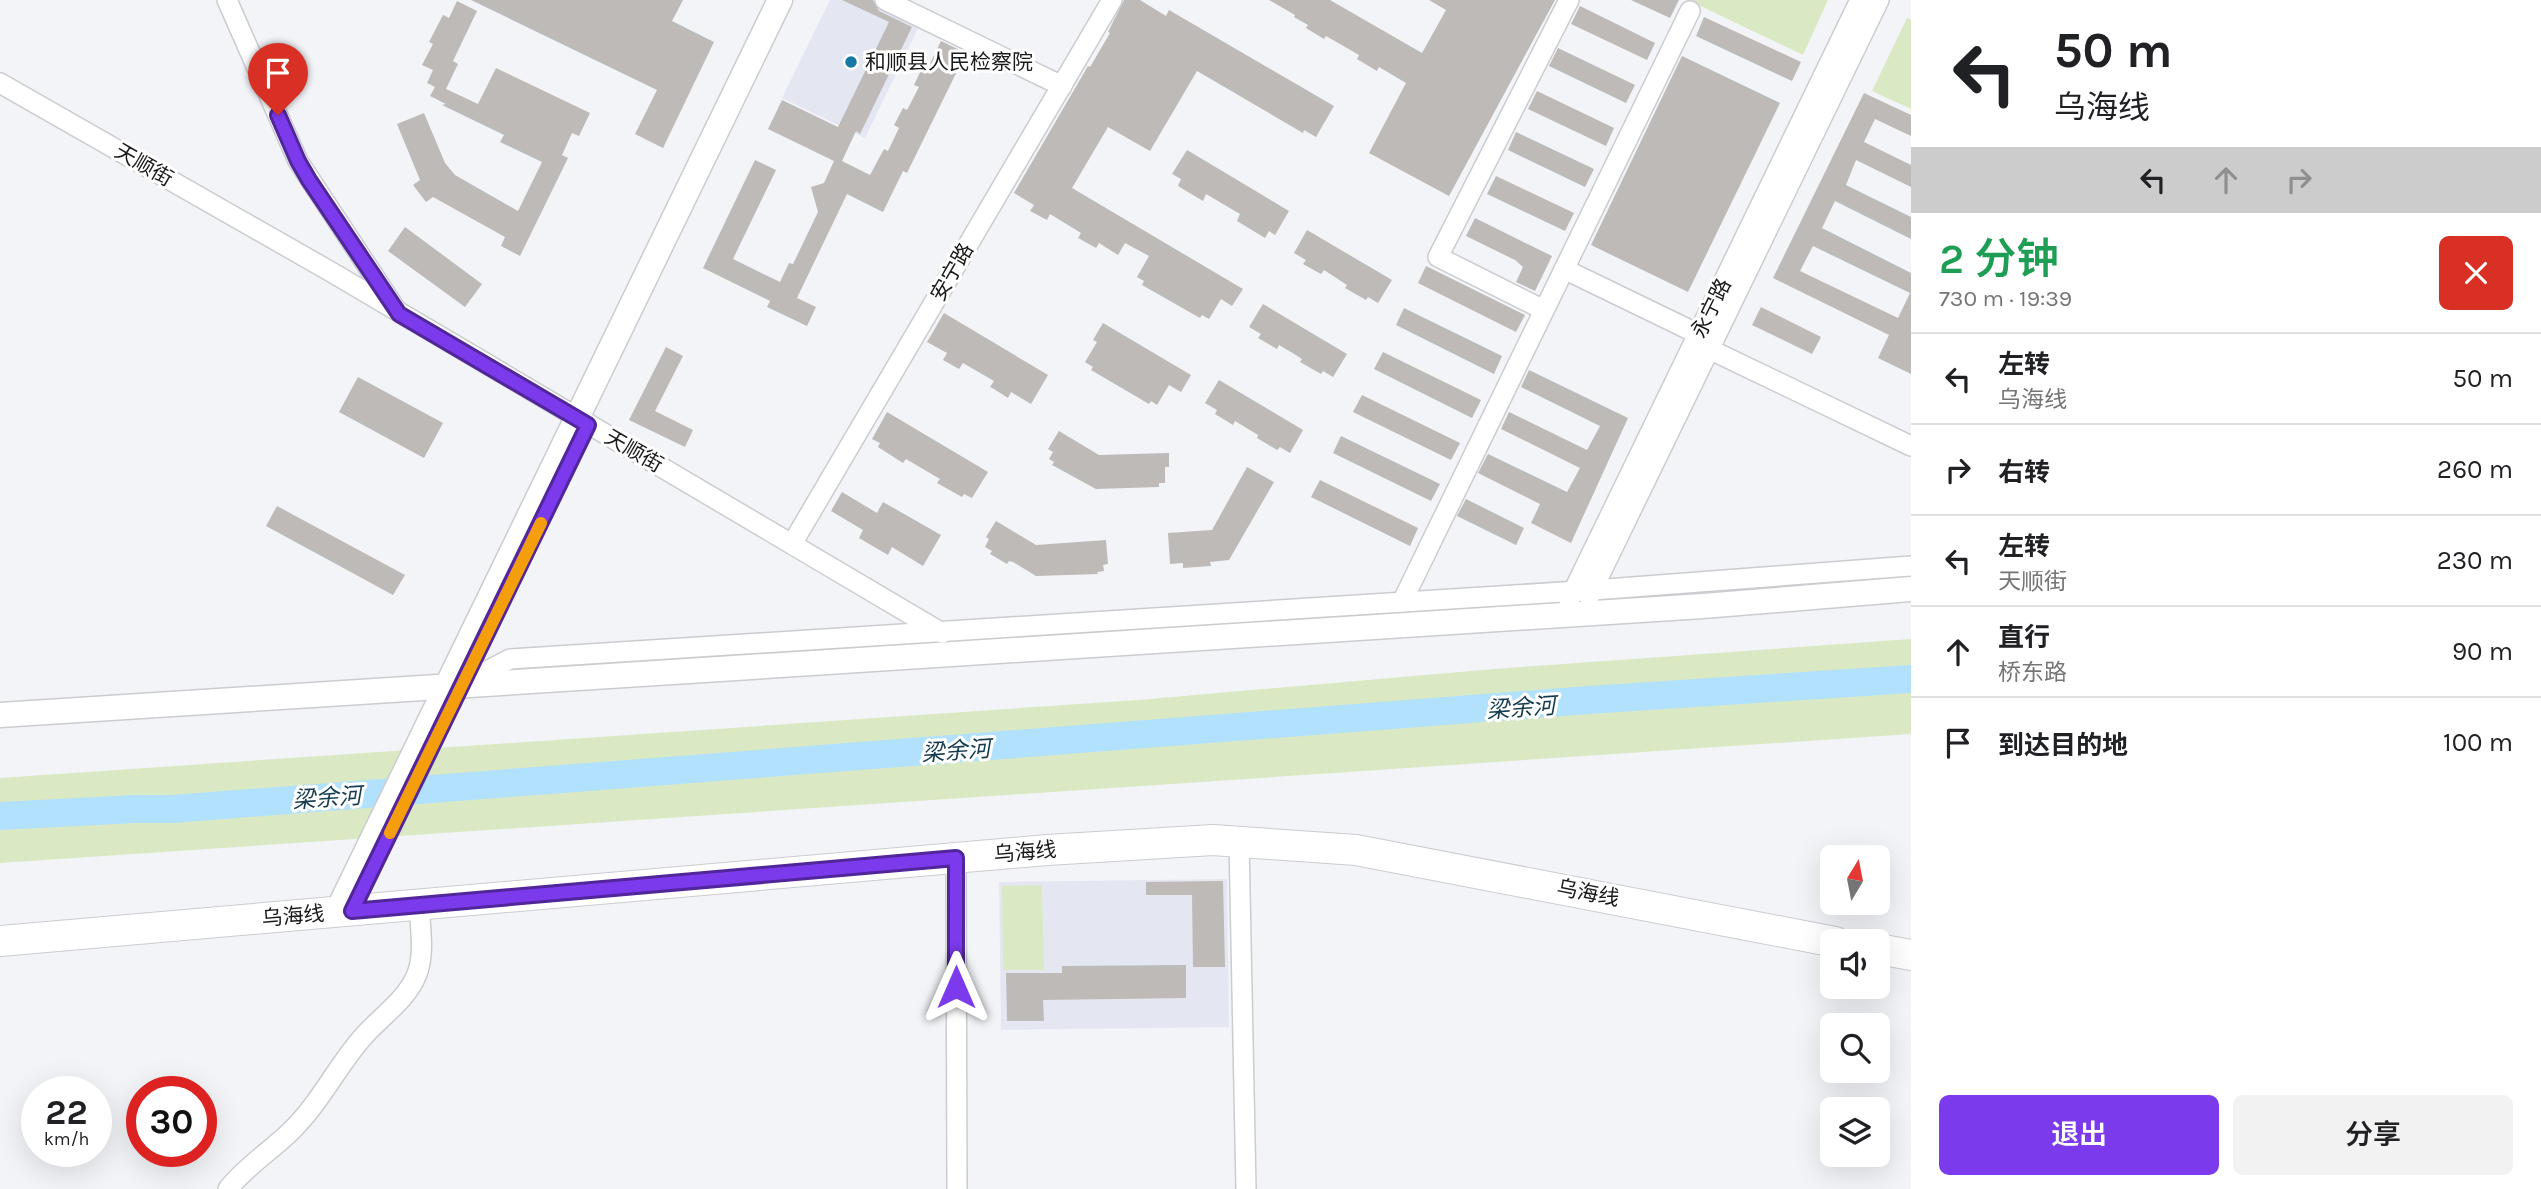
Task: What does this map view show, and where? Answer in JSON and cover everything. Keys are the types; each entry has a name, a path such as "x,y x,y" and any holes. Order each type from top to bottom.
{"highway":[{"name":"乌海线","path":"0,941 956,858 1154,843 1239,841 1313,845 1390,855 1820,939"},
{"path":"1890,951 1911,955"}],"main road":[{"path":"345,911 582,422 780,0"},
{"path":"582,422 795,0"},
{"path":"0,715 975,653 1577,603 1911,589"}],"street":[{"path":"227,0 298,161 399,314"},
{"path":"886,0 1062,86"},
{"name":"安宁路","path":"792,544 1112,0"},
{"path":"1544,310 1438,257 1569,0"},
{"name":"永宁路","path":"1704,342 1860,0"},
{"name":"永宁路","path":"1577,603 1704,342 1879,0"},
{"path":"1402,602 1690,10"},
{"name":"天顺街","path":"0,83 333,273 975,653"},
{"path":"1564,269 1911,446"},
{"path":"454,685 510,659 1402,602 1577,603 1911,566"},
{"path":"1239,841 1246,1189"},
{"path":"956,858 957,1189"},
{"path":"229,1189 249,1167 296,1126 323,1096 361,1039 408,991 420,962 419,905"}],"shaded area":[{"name":"和顺县人民检察院","path":"830,0 866,0 919,26 865,138 782,98"},
{"path":"1227,879 1229,1027 1001,1030 999,882"}],"green space":[{"path":"1688,0 1828,0 1803,55"},
{"path":"1907,18 1911,20 1911,109 1872,91"},
{"path":"1911,639 1911,734 0,863 0,778 1138,700 1494,669"},
{"path":"1042,885 1044,970 1003,970 1002,886"}],"building":[{"path":"471,0 683,0 672,21 714,42 663,148 635,134 657,90"},
{"path":"842,0 873,0 879,11 912,27 860,134 856,131 842,161 870,175 884,149 888,151 899,128 894,125 903,108 907,110 919,87 914,85 922,68 927,70 941,41 966,53 907,173 903,171 883,212 847,194 797,298 816,307 807,326 767,307 770,301 703,268 755,160 776,170 733,259 780,282 789,263 793,264 818,212 811,187 824,183 834,161 768,129 782,100 838,127 889,22"},
{"path":"1124,0 1140,0 1166,16 1169,10 1334,106 1316,137 1304,130 1303,133 1197,71 1150,151 1108,127 1072,188 1243,289 1232,306 1221,299 1209,319 1202,315 1200,318 1142,285 1144,281 1137,277 1149,256 1125,243 1118,255 1099,243 1096,248 1078,238 1081,233 1050,214 1047,220 1030,211 1034,205 1014,193 1110,33 1108,32"},
{"path":"1269,0 1330,0 1422,53 1446,10 1429,0 1555,0 1449,196 1369,153 1406,83 1379,67 1377,71 1357,59 1359,55 1306,28 1308,25 1294,17 1295,15"},
{"path":"1631,0 1679,0 1670,18"},
{"path":"457,1 477,11 453,61 458,64 446,89 478,104 496,68 590,113 579,136 572,133 562,155 568,158 520,256 501,246 505,237 433,197 426,202 413,185 420,180 397,124 424,113 445,163 455,175 518,211 542,162 500,142 504,135 442,105 446,104 430,96 435,87 427,83 433,70 422,65 433,44 429,42 443,15 449,18"},
{"path":"1580,6 1655,43 1647,60 1571,24"},
{"path":"1704,17 1801,62 1792,81 1696,36"},
{"path":"1558,48 1635,85 1626,103 1549,66"},
{"path":"1682,56 1780,103 1688,292 1591,245"},
{"path":"1537,91 1614,128 1606,146 1528,109"},
{"path":"1864,93 1911,115 1911,136 1875,119 1864,142 1911,165 1911,187 1856,160 1846,185 1911,217 1911,239 1835,201 1822,228 1911,273 1911,374 1878,358 1889,335 1773,278","holes":["1813,246 1910,293 1898,318 1800,271"]},
{"path":"1516,132 1594,169 1585,187 1508,150"},
{"path":"1187,150 1289,211 1275,235 1269,231 1265,238 1237,221 1240,214 1206,194 1203,201 1178,186 1181,179 1172,174"},
{"path":"1496,176 1574,213 1565,231 1487,194"},
{"path":"1475,218 1552,256 1535,291 1516,282 1523,267 1515,260 1466,236"},
{"path":"405,227 482,284 465,307 388,251"},
{"path":"1307,230 1392,280 1378,303 1368,297 1366,300 1345,288 1347,285 1324,270 1321,274 1303,264 1306,260 1294,253"},
{"path":"1426,266 1525,315 1516,332 1418,283"},
{"path":"1263,304 1347,354 1333,377 1323,371 1321,374 1300,362 1302,359 1279,345 1277,349 1258,338 1261,334 1249,327"},
{"path":"1761,307 1821,337 1812,354 1752,325"},
{"path":"1404,308 1502,356 1494,374 1396,325"},
{"path":"944,313 1048,375 1031,404 1011,392 1008,398 990,387 994,381 963,363 959,369 943,360 947,353 927,342"},
{"path":"1103,323 1191,375 1181,392 1169,385 1157,405 1151,401 1149,404 1091,370 1093,367 1085,362 1097,342 1093,340"},
{"path":"666,347 683,356 655,411 693,430 685,447 629,420"},
{"path":"1383,352 1481,400 1472,418 1374,369"},
{"path":"1529,370 1628,418 1571,543 1531,523 1540,504 1478,473 1488,454 1567,492 1580,468 1501,429 1509,412 1587,450 1600,426 1521,387"},
{"path":"358,377 443,423 424,458 339,412"},
{"path":"1219,380 1303,430 1290,453 1280,447 1277,450 1235,421 1233,425 1215,414 1217,410 1205,403"},
{"path":"1362,395 1460,443 1451,460 1353,412"},
{"path":"887,412 988,472 972,498 964,494 962,497 937,483 940,479 906,459 903,463 878,447 880,443 872,439"},
{"path":"1059,431 1099,455 1169,453 1169,467 1165,467 1165,483 1159,483 1159,487 1096,489 1052,465 1054,462 1049,459 1053,452 1048,449"},
{"path":"1341,436 1440,484 1431,501 1333,453"},
{"path":"1247,467 1274,482 1229,560 1210,562 1211,566 1183,568 1183,563 1170,564 1168,533 1212,530"},
{"path":"1320,480 1418,528 1410,546 1311,497"},
{"path":"842,492 877,513 883,502 941,535 923,566 892,547 888,555 859,538 863,530 831,511"},
{"path":"1466,499 1524,528 1516,545 1457,516"},
{"path":"277,506 405,575 393,595 266,526"},
{"path":"996,521 1036,545 1106,540 1108,564 1103,565 1104,571 1097,572 1098,574 1036,576 1013,562 1009,561 1007,564 990,554 992,551 985,547 989,539 986,537"},
{"path":"1223,881 1225,967 1193,967 1192,895 1146,895 1146,882"},
{"path":"1186,965 1186,998 1043,1000 1044,1021 1007,1021 1006,973 1062,973 1062,966"}],"waterway":[{"name":"梁余河","path":"0,816 172,809 1588,700 1911,679"}],"slow traffic":[{"path":"390,833 541,523"}],"place":[{"name":"和顺县人民检察院","path":"851,62"}],"route":[{"path":"278,115 309,180 399,314 588,425 352,911 956,858 956,987"}]}
